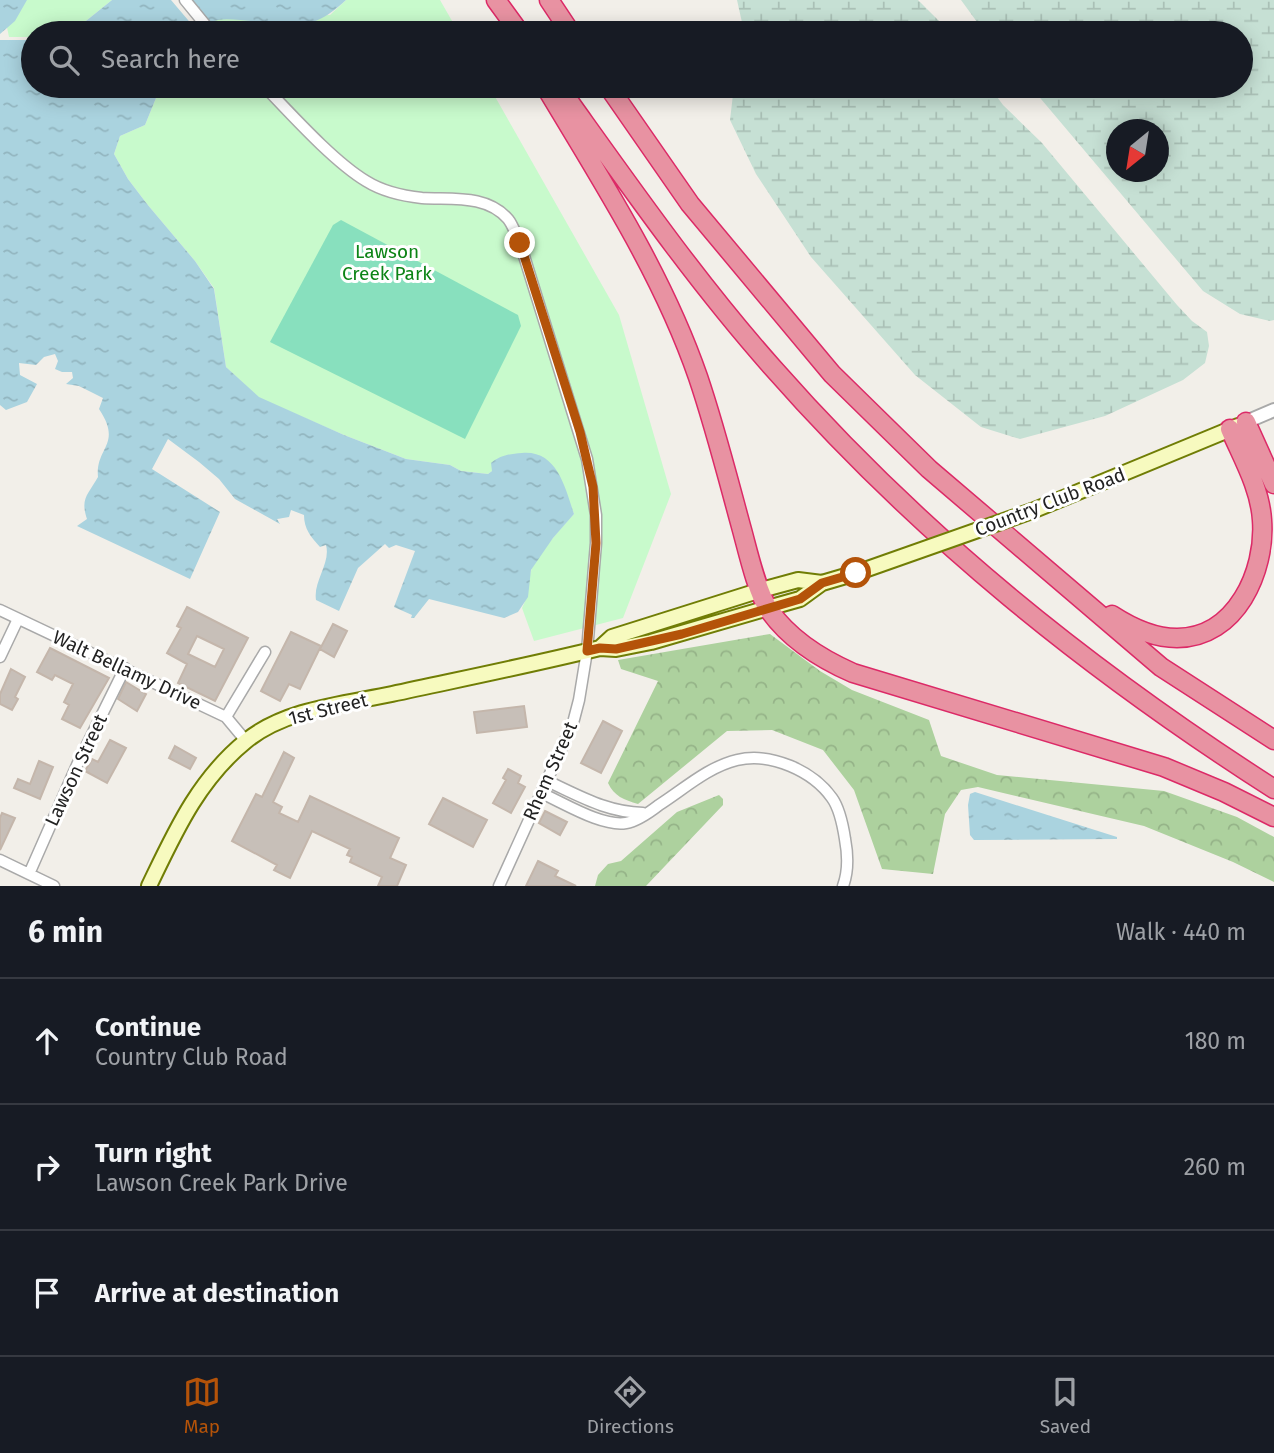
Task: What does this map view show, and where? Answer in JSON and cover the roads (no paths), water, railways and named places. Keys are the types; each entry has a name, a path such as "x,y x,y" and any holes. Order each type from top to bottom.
{"highway":[{"path":"495,0 507,21"},
{"path":"495,0 511,21"},
{"path":"550,0 563,21"},
{"path":"552,98 632,233 679,328 702,390 761,590 768,608 783,626 807,648 853,674 1154,764 1224,792 1274,817"},
{"path":"566,98 636,197 716,301 862,463 953,550 1059,639 1166,718 1274,789"},
{"path":"616,98 690,204 832,374 929,469 1161,667 1274,740"},
{"path":"929,469 990,516 1071,585 1125,623 1160,636 1195,636 1224,621 1236,608 1254,577 1260,558 1261,506 1238,426"},
{"path":"1238,426 1274,484"}],"main road":[{"name":"Country Club Road","path":"593,650 616,649 651,642 800,599 822,583 1032,511 1238,426"},
{"name":"Country Club Road","path":"593,650 612,637 761,590 798,580 822,583"},
{"name":"1st Street","path":"149,886 198,791 216,768 246,741 271,725 303,714 593,650"}],"street":[{"path":"185,0 202,21"},
{"name":"Rhem Street","path":"276,98 340,161 366,181 393,192 420,197 470,200 491,205 508,219 520,243 580,432 593,487 596,543 593,650 573,723 499,886"},
{"name":"Country Club Road","path":"1238,426 1274,410"},
{"name":"Walt Bellamy Drive","path":"0,610 226,717 246,741"},
{"path":"0,657 18,619"},
{"path":"226,717 265,652"},
{"name":"Lawson Street","path":"29,874 77,765 125,668"},
{"path":"541,793 609,822 627,823 647,813 715,767 740,759 762,759 786,765 814,778 834,800 843,827 848,856 843,886"},
{"path":"547,781 604,808 647,813"},
{"path":"0,860 54,886"}],"water":[{"path":"0,0 27,0 15,21 0,34"},
{"path":"112,0 171,0 189,21 86,21"},
{"path":"191,0 346,0 332,12 314,21 207,21"},
{"path":"0,40 21,40 21,98 156,98 145,125 120,136 114,154 128,179 195,261 214,289 226,367 259,397 406,459 450,465 461,471 488,474 492,471 491,463 513,454 544,457 558,472 574,514 531,570 528,597 518,612 504,618 429,599 414,618 411,618 412,615 394,607 415,551 396,545 389,548 385,544 358,568 339,611 316,600 317,586 327,552 326,545 320,547 311,536 304,515 291,510 289,517 277,519 280,524 235,499 219,479 168,439 152,469 220,512 190,579 77,526 87,519 85,501 98,477 98,467 109,431 99,409 103,398 79,386 66,384 73,378 72,372 55,369 58,361 55,354 44,357 36,365 19,363 20,375 37,384 27,402 6,410 0,405"},
{"path":"975,792 1117,839 974,840 970,835 968,805 970,794"}],"park label":[{"name":"Lawson Creek Park","path":"387,262"}]}
